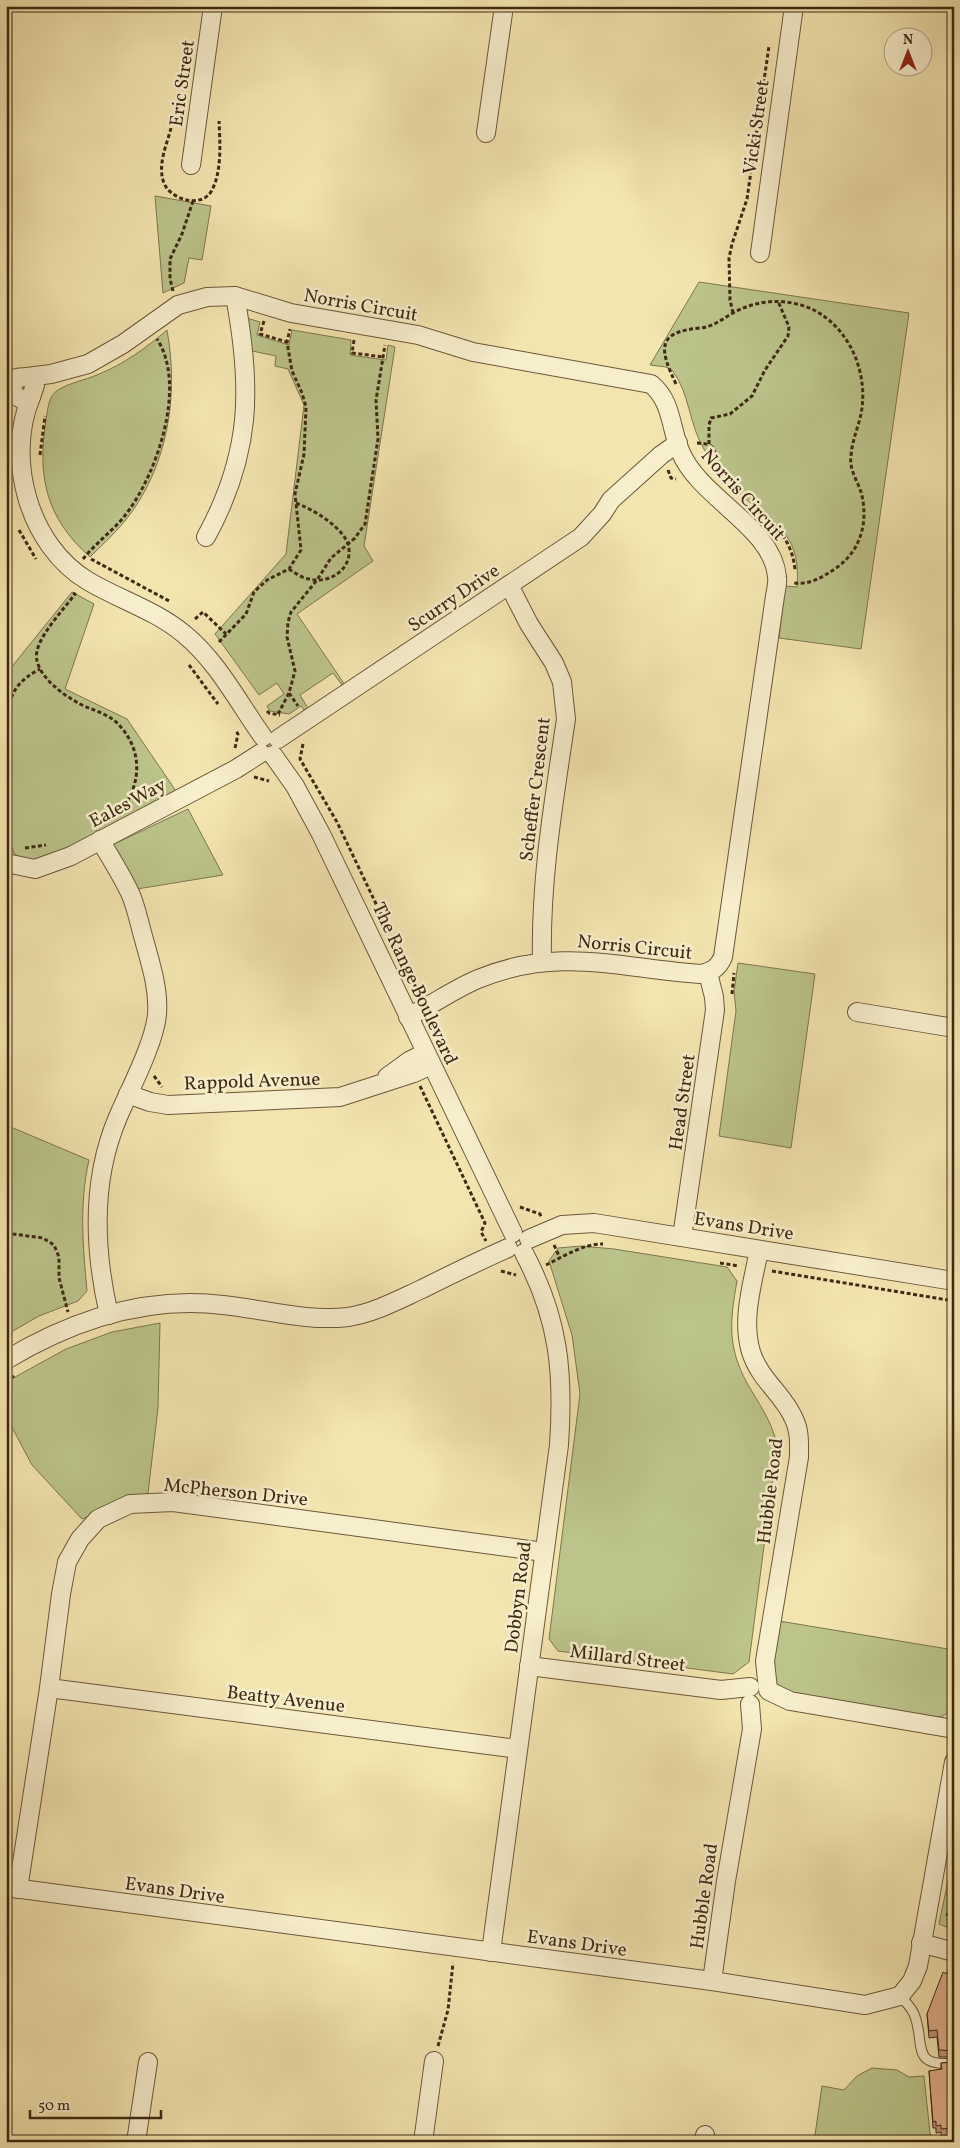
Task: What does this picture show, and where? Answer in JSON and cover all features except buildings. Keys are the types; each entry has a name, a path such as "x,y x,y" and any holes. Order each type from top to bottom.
{"street":[{"name":"Eric Street","path":"191,165 213,6"},
{"path":"486,133 504,6"},
{"name":"Vicki Street","path":"760,253 794,6"},
{"path":"206,537 230,487 243,430 246,369 242,332 235,296"},
{"name":"Norris Circuit","path":"19,391 51,374 88,364 123,344 178,305 207,297 235,296 291,313 418,334 473,352 651,384 660,391 666,401 698,479 717,499 756,533 768,548 785,582 723,957 719,966 708,973 692,974 586,960 548,961 494,973 457,988 433,994 422,999 406,1012"},
{"name":"The Range Boulevard","path":"19,391 22,477 30,508 44,537 74,572 160,616 201,649 269,746 295,786 322,834 428,1059 513,1246"},
{"name":"Scurry Drive","path":"269,746 581,537 602,514 611,500 661,455 684,444"},
{"name":"Scheffer Crescent","path":"504,589 554,663 562,682 565,699 566,719 544,870 544,909 548,961"},
{"name":"Eales Way","path":"6,863 35,869 71,856 236,768 269,746"},
{"path":"100,840 134,902 156,985 157,1015 155,1029 111,1138 98,1192 101,1282 109,1315"},
{"name":"Head Street","path":"682,1237 715,1010 708,973"},
{"name":"Norris Circuit","path":"406,1012 437,1002 457,988"},
{"path":"857,1012 954,1028"},
{"name":"Rappold Avenue","path":"128,1094 150,1102 168,1105 312,1100 346,1095 414,1073 428,1059"},
{"name":"Rappold Avenue","path":"376,1085 409,1061 428,1059"},
{"name":"Evans Drive","path":"513,1246 562,1225 594,1223 954,1281"},
{"path":"6,1360 36,1342 73,1326 138,1307 222,1304 308,1317 329,1318 369,1312 513,1246"},
{"name":"Dobbyn Road","path":"491,1952 559,1445 562,1407 560,1366 554,1327 533,1271 513,1246"},
{"name":"Hubble Road","path":"712,1981 726,1881 799,1457 799,1435 795,1420 784,1401 759,1371 751,1351 747,1330 748,1314 759,1250"},
{"name":"McPherson Drive","path":"12,1888 49,1688 67,1562 80,1539 98,1519 130,1504 173,1502 544,1552"},
{"name":"Millard Street","path":"530,1666 721,1690 954,1729"},
{"name":"Beatty Avenue","path":"49,1688 518,1749"},
{"path":"900,1996 912,1981 918,1966 954,1762"},
{"name":"Evans Drive","path":"12,1888 712,1981 865,2005 900,1996"},
{"path":"921,1943 954,1952"},
{"path":"423,2142 434,2061"},
{"path":"136,2142 148,2062"}],"lane":[{"path":"900,1996 915,2015 920,2049 924,2057 930,2062 939,2065 954,2063"}],"path":[{"path":"733,313 730,300 729,258 747,199 769,45"},
{"path":"178,305 170,279 170,259 182,234 193,201"},
{"path":"709,464 714,458 715,452 709,444 709,421 711,418 730,414 752,396 765,370 788,336 789,327 778,301"},
{"path":"677,387 665,359 664,350 668,339 674,333 707,327 750,305 778,301 804,306 826,317 836,325 850,344 862,379 863,405 861,420 850,457 852,472 863,503 864,526 861,537 856,547 839,566 807,584 785,582"},
{"path":"219,642 246,614 254,592 267,580 288,569 301,550 295,503 304,454 306,407 292,371 287,342 291,328 300,329"},
{"path":"81,597 63,586 86,556 128,511 149,472 161,442 168,410 168,360 155,335"},
{"path":"345,336 354,338 352,352 384,358"},
{"path":"40,459 45,414"},
{"path":"684,444 709,444"},
{"path":"697,444 700,450"},
{"path":"704,457 712,469"},
{"path":"288,569 308,579 322,580 340,572 346,566 349,556 348,544 333,525 314,511 295,503"},
{"path":"759,511 774,524 790,546 794,558 785,582"},
{"path":"80,550 101,566 162,596 174,604"},
{"path":"785,582 794,591"},
{"path":"75,594 40,641 36,661 40,669 64,693 80,704 103,713 120,726 133,748 138,768 132,796 120,811"},
{"path":"191,616 196,620 203,612 226,634"},
{"path":"213,636 223,647"},
{"path":"186,661 222,709"},
{"path":"6,714 9,714 9,703 16,687 25,677 40,669"},
{"path":"289,693 300,709 295,713"},
{"path":"264,705 269,713 283,716"},
{"path":"232,726 238,734 234,754 229,758 244,779 250,776 269,780 273,787"},
{"path":"304,740 300,759 337,822 422,999"},
{"path":"17,849 48,845"},
{"path":"140,1064 152,1072 162,1087 168,1090"},
{"path":"414,1073 485,1223 481,1232 513,1246 502,1270 493,1275"},
{"path":"516,1200 520,1207 540,1214 560,1258"},
{"path":"6,1233 43,1238 54,1245 59,1257 59,1278 73,1326"},
{"path":"502,1270 521,1277 592,1244 609,1244"},
{"path":"718,1262 954,1301"},
{"path":"6,1382 21,1372"},
{"path":"946,1914 954,1916"},
{"path":"434,2061 448,2010 454,1947"}],"green space":[{"path":"155,196 211,206 202,260 189,258 184,283 163,293"},
{"path":"699,282 909,313 861,649 779,638 785,586 797,587 797,567 794,551 788,538 780,528 733,487 711,461 700,441 686,399 672,370 666,367 650,365"},
{"path":"247,318 260,322 257,335 289,345 292,330 351,340 350,355 386,360 388,345 395,347 364,546 373,561 297,614 345,685 343,686 333,673 300,695 309,710 305,711 301,706 289,714 270,711 267,706 284,694 277,683 259,695 215,634 286,554 304,405 288,369 275,366 276,356 252,351"},
{"path":"167,330 172,380 167,430 160,454 140,500 125,521 90,557 63,527 54,512 48,495 44,478 43,460 49,403 52,396 58,390 116,366 143,349"},
{"path":"72,592 94,604 65,689 127,719 176,791 48,859 29,862 14,854 10,837 6,750 6,674"},
{"path":"188,809 223,875 137,889 112,845"},
{"path":"738,963 815,974 791,1148 719,1136 736,1011 734,991"},
{"path":"6,1125 89,1160 83,1209 83,1241 87,1291 78,1301 39,1316 6,1335"},
{"path":"581,1246 614,1249 727,1267 737,1281 732,1321 733,1345 741,1370 768,1420 777,1445 749,1662 733,1674 558,1651 549,1639 580,1394 572,1335 549,1261 558,1248"},
{"path":"160,1323 158,1408 148,1493 82,1519 32,1465 6,1416 6,1382 66,1349 112,1332"},
{"path":"779,1621 954,1650 955,1674 951,1708 948,1713 932,1718 787,1693 775,1683 772,1669"},
{"path":"954,1852 954,1930 939,1924"},
{"path":"872,2068 897,2070 909,2077 924,2076 931,2142 814,2142 822,2086 844,2090 857,2076"}]}
